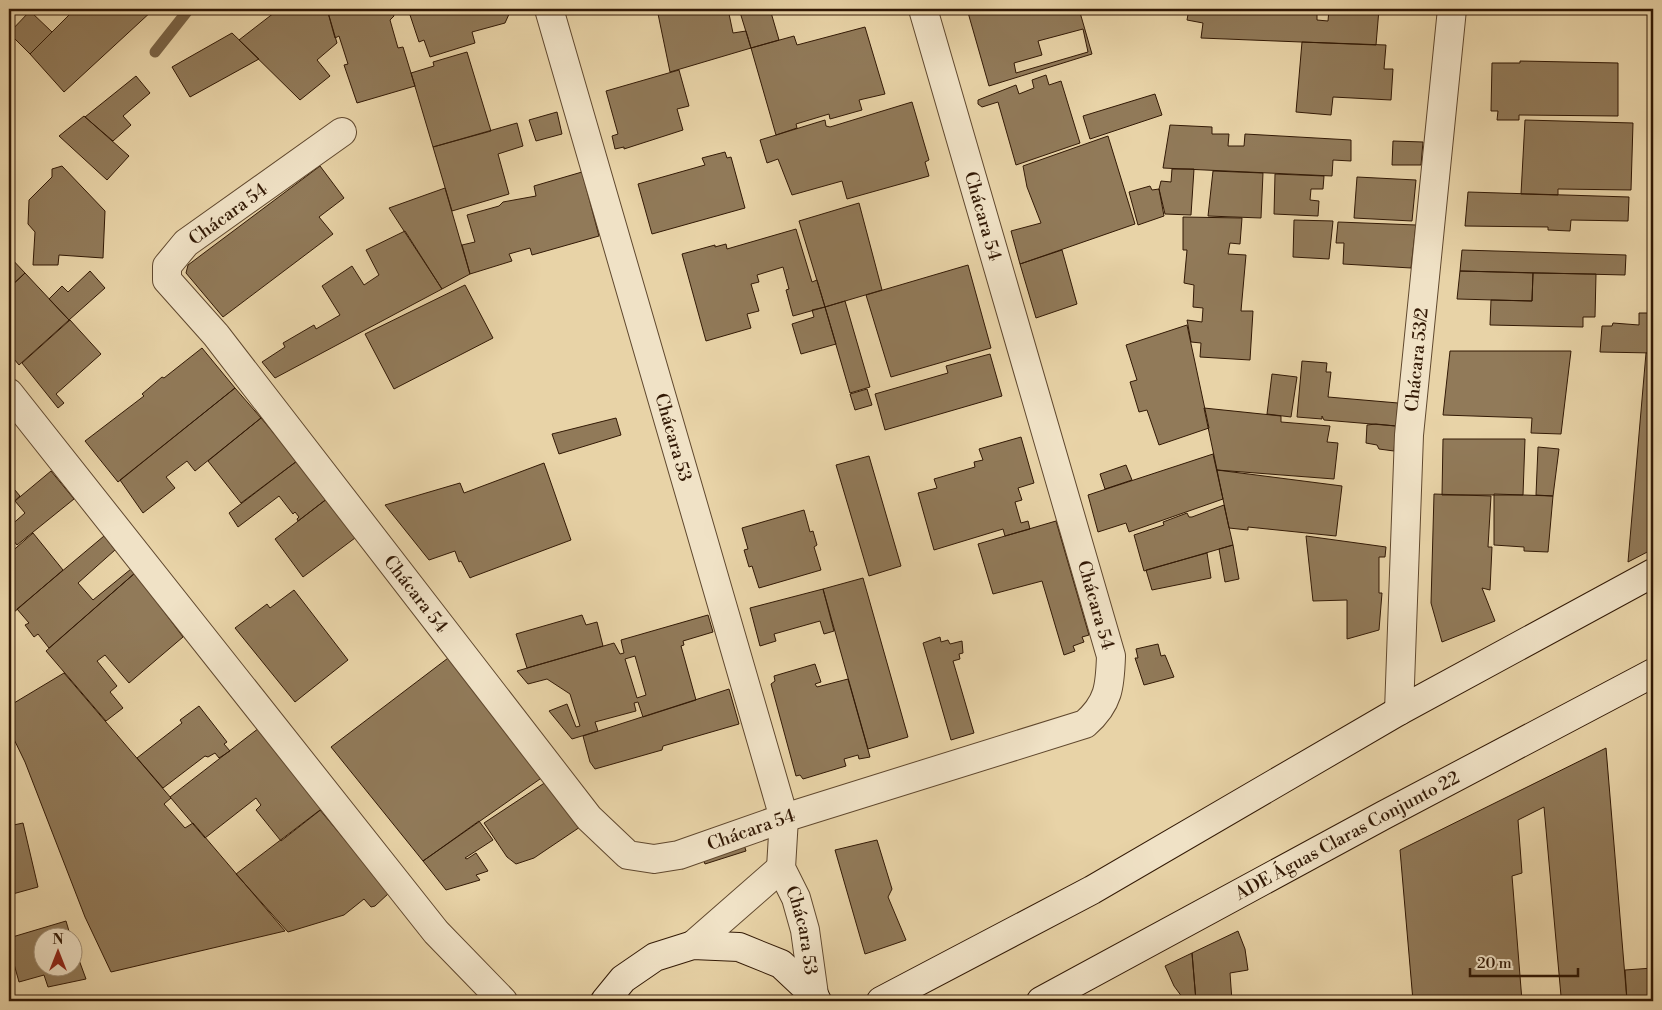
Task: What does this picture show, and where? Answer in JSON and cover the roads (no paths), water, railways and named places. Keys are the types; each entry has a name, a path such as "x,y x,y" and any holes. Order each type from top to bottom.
{"street":[{"name":"Chácara 53","path":"549,9 784,818 781,868 796,898 805,930 816,998"},
{"name":"Chácara 54","path":"342,132 186,243 167,266 167,280 216,335 589,818 628,855 654,859 679,855 784,818 1085,724 1099,712 1110,688 1111,656 923,9"},
{"name":"Chácara 53/2","path":"1400,711 1409,435 1452,9"},
{"path":"9,393 436,932 502,1001"},
{"path":"881,1001 1092,890 1400,711 1653,573"},
{"name":"ADE Águas Claras Conjunto 22","path":"1040,1001 1367,824 1653,673"},
{"name":"Chácara 53","path":"693,945 781,868"},
{"path":"605,1001 623,979 655,957 693,945 739,947 781,964 816,998"}],"waterway":[{"path":"155,52 189,9"}]}
